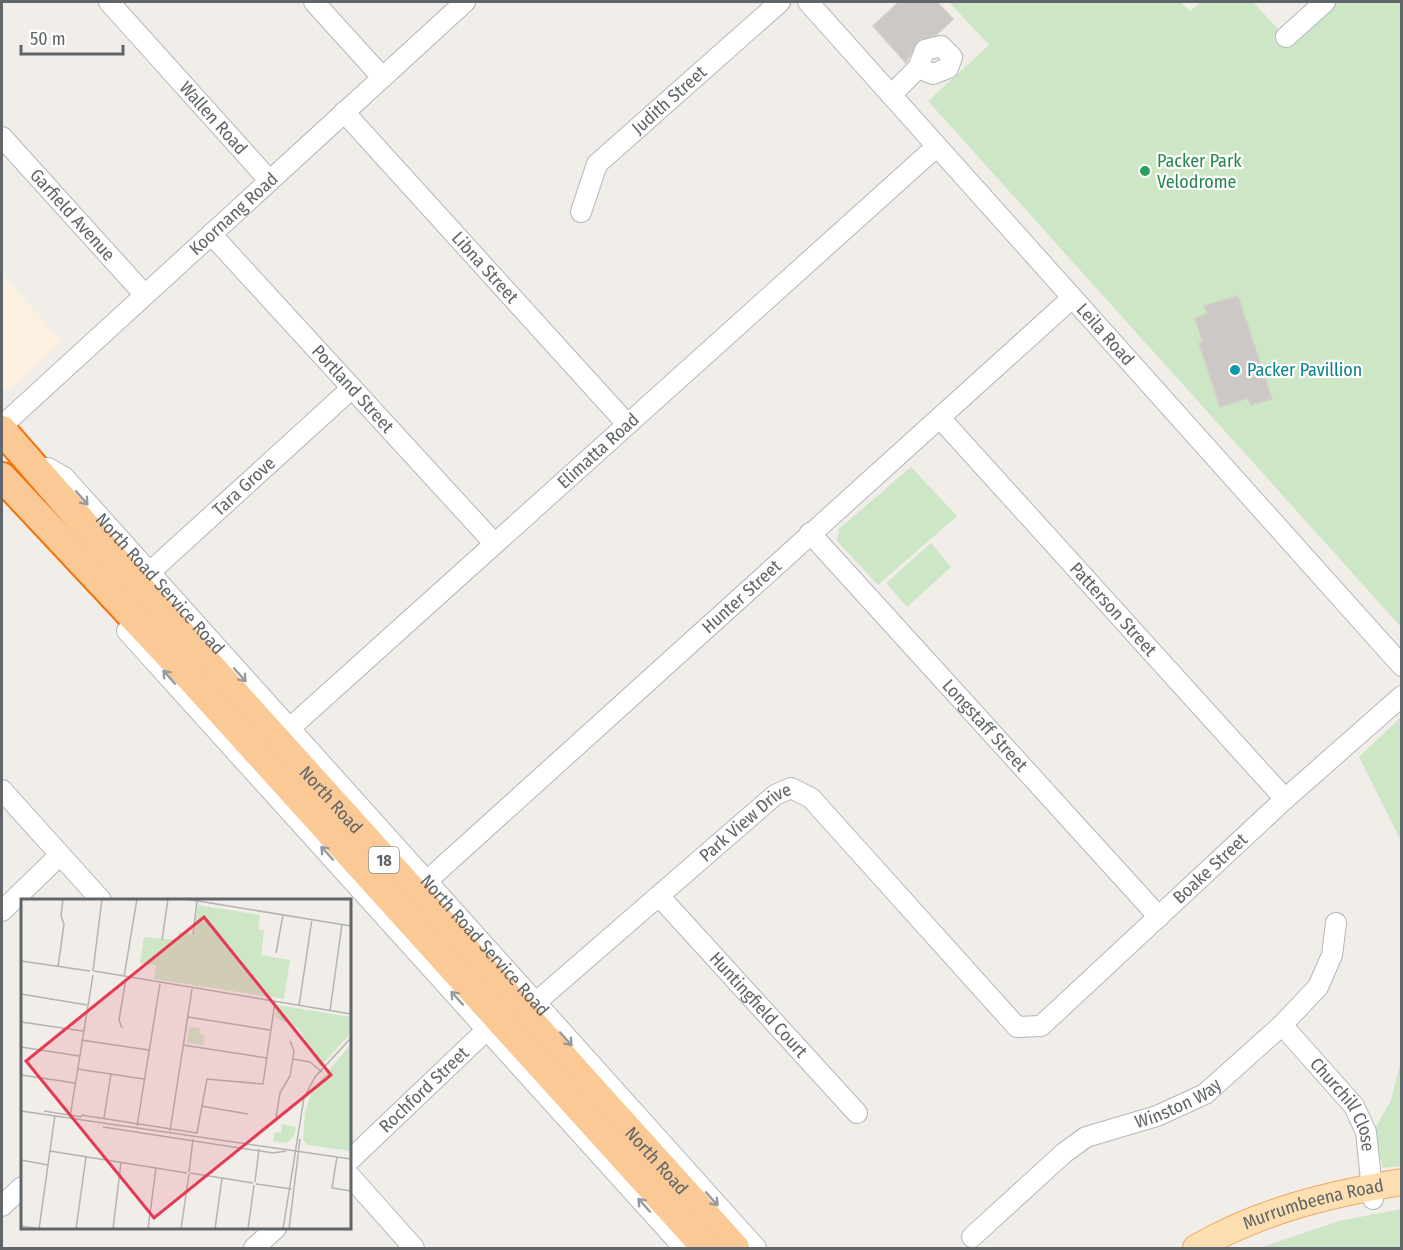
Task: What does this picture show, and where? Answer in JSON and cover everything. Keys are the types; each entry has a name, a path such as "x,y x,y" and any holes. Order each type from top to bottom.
{"highway":[{"name":"North Road","path":"2,428 36,468 142,578 275,741 706,1248"},
{"name":"North Road","path":"2,477 65,546 275,741 419,887 508,1015 735,1248"}],"main road":[{"name":"Murrumbeena Road","path":"1226,1248 1287,1221 1401,1182"},
{"name":"Murrumbeena Road","path":"1196,1248 1283,1208 1320,1197 1372,1193 1401,1194"}],"street":[{"name":"Wallen Road","path":"109,2 269,180"},
{"path":"314,2 382,77"},
{"name":"Koornang Road","path":"2,428 144,294 465,2"},
{"name":"Judith Street","path":"581,212 597,164 780,2"},
{"name":"Leila Road","path":"808,2 1401,666"},
{"path":"1286,38 1325,2"},
{"path":"891,95 918,68"},
{"name":"Libna Street","path":"344,112 627,424"},
{"name":"Garfield Avenue","path":"2,137 144,294"},
{"name":"Elimatta Road","path":"275,741 936,147"},
{"name":"Portland Street","path":"211,234 494,543"},
{"name":"Hunter Street","path":"419,887 1071,299"},
{"name":"Tara Grove","path":"142,578 352,388"},
{"name":"Patterson Street","path":"940,418 1285,799"},
{"name":"Longstaff Street","path":"810,533 1160,917"},
{"name":"North Road Service Road","path":"65,546 91,590 508,1015 756,1248"},
{"name":"Boake Street","path":"1017,1028 1041,1026 1285,799 1401,696"},
{"name":"Park View Drive","path":"508,1015 660,897 775,795 791,788 811,798 1017,1028"},
{"path":"2,790 100,899"},
{"path":"2,911 60,855"},
{"name":"Huntingfield Court","path":"660,897 857,1113"},
{"name":"Winston Way","path":"972,1237 1064,1153 1086,1137 1157,1116 1204,1094 1282,1024 1318,987 1332,955 1336,923"},
{"name":"North Road Service Road","path":"508,1015 684,1248"},
{"name":"Rochford Street","path":"351,1160 508,1015"},
{"name":"Churchill Close","path":"1282,1024 1354,1106 1366,1132 1372,1193"},
{"path":"351,1177 414,1248"},
{"path":"2,1206 21,1187"},
{"path":"254,1248 274,1229"}],"shaded area":[{"path":"2,274 62,341 9,390 2,389"}],"green space":[{"path":"949,2 1180,2 1190,11 1201,2 1253,2 1291,43 1337,2 1401,2 1401,627 928,101 989,45"},
{"path":"911,467 957,516 878,585 837,541 839,529"},
{"path":"931,543 951,567 907,607 886,583"},
{"path":"1401,717 1401,841 1359,757"},
{"path":"1401,1060 1401,1166 1383,1168 1373,1132 1391,1100"},
{"path":"1401,1209 1401,1248 1259,1248 1339,1221"}],"building":[{"path":"899,2 937,2 953,19 936,35 917,41 906,63 873,26"},
{"name":"Packer Pavillion","path":"1238,296 1272,399 1251,405 1248,398 1220,407 1199,343 1203,342 1195,318 1207,314 1204,306"}],"place":[{"name":"Packer Park Velodrome","path":"1145,171"},
{"name":"Packer Pavillion","path":"1235,370"}]}
